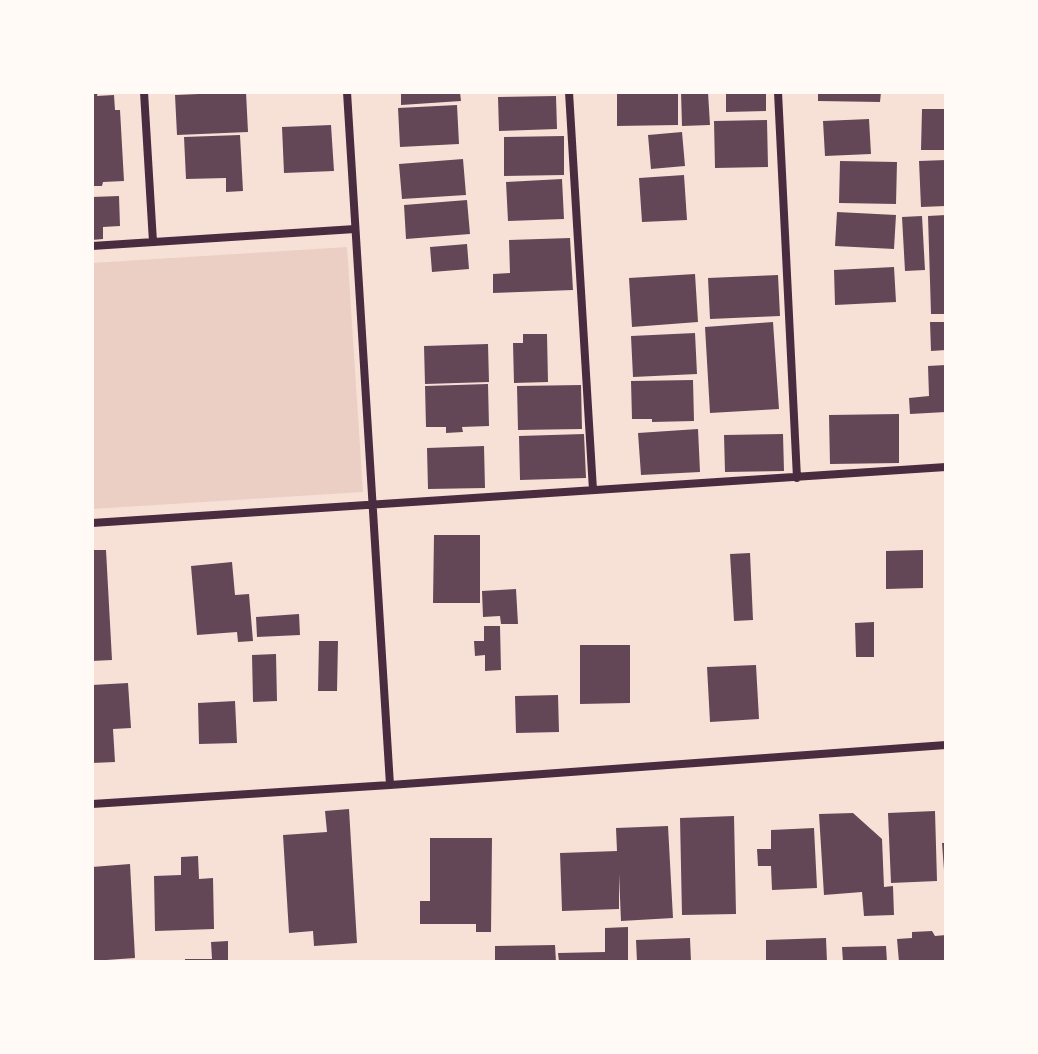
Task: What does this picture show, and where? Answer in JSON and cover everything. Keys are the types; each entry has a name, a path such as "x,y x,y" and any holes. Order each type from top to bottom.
{"street":[{"path":"144,92 153,242"},
{"path":"347,92 390,785"},
{"path":"569,92 593,490"},
{"path":"778,92 797,478"},
{"path":"92,246 355,229"},
{"path":"92,523 946,467"},
{"path":"92,804 946,745"}],"shaded area":[{"path":"347,247 363,492 92,509 92,263"}],"building":[{"path":"92,92 98,92 97,96 114,95 115,110 120,110 124,181 92,186"},
{"path":"246,92 248,132 177,135 175,95"},
{"path":"401,92 460,92 461,101 401,105"},
{"path":"617,92 678,92 678,125 617,126"},
{"path":"681,92 708,92 710,125 682,126"},
{"path":"726,92 766,92 766,111 726,112"},
{"path":"818,92 881,92 880,102 818,101"},
{"path":"556,96 557,129 499,131 498,97"},
{"path":"457,105 459,144 400,147 398,108"},
{"path":"922,109 946,109 946,150 921,150"},
{"path":"869,119 871,154 825,156 823,121"},
{"path":"767,120 768,167 715,168 714,121"},
{"path":"331,125 334,171 284,173 282,127"},
{"path":"682,132 685,166 651,169 648,135"},
{"path":"240,135 243,191 226,192 226,178 186,179 184,137"},
{"path":"564,136 564,175 504,176 504,137"},
{"path":"463,159 466,195 402,199 399,164"},
{"path":"946,160 946,206 921,207 919,161"},
{"path":"840,161 897,162 896,204 839,203"},
{"path":"684,175 687,220 642,222 639,178"},
{"path":"562,179 564,219 508,221 506,182"},
{"path":"119,196 120,226 103,227 103,239 92,240 92,197"},
{"path":"467,200 470,234 406,239 404,205"},
{"path":"837,212 896,215 894,249 835,246"},
{"path":"946,215 946,314 931,314 928,216"},
{"path":"922,216 925,270 905,271 902,217"},
{"path":"570,238 573,290 493,293 493,274 510,273 509,240"},
{"path":"467,244 469,269 432,272 430,247"},
{"path":"894,267 896,302 835,305 834,270"},
{"path":"695,274 698,322 632,327 629,278"},
{"path":"778,275 780,316 710,319 708,278"},
{"path":"773,322 779,409 710,413 705,327"},
{"path":"930,322 946,322 946,350 931,351"},
{"path":"695,333 697,374 633,377 631,336"},
{"path":"523,334 547,334 548,382 514,383 513,343 523,343"},
{"path":"488,344 489,382 425,384 424,346"},
{"path":"946,365 946,412 910,414 909,398 929,396 928,366"},
{"path":"693,380 694,421 632,419 631,381"},
{"path":"488,384 489,426 462,427 463,432 446,433 446,427 426,427 425,386"},
{"path":"581,385 582,429 518,430 517,386"},
{"path":"899,414 899,463 830,464 829,415"},
{"path":"698,429 700,472 641,475 638,433"},
{"path":"584,434 586,478 520,480 519,436"},
{"path":"783,434 784,471 725,472 724,435"},
{"path":"484,446 485,488 428,489 427,448"},
{"path":"434,535 480,535 480,603 433,603"},
{"path":"92,550 106,550 112,660 92,661"},
{"path":"923,550 923,588 886,589 886,551"},
{"path":"750,553 753,620 734,621 730,554"},
{"path":"232,562 235,595 249,594 253,641 238,642 237,632 197,635 191,566"},
{"path":"516,589 518,624 501,624 500,616 483,617 482,591"},
{"path":"299,614 300,635 257,637 256,617"},
{"path":"874,622 874,657 856,657 855,623"},
{"path":"484,626 500,626 501,670 485,671 485,655 475,656 474,641 484,641"},
{"path":"319,641 338,641 337,691 318,691"},
{"path":"580,645 630,645 630,703 580,704"},
{"path":"276,654 277,701 253,702 252,655"},
{"path":"756,665 759,719 710,722 707,667"},
{"path":"128,683 131,728 113,729 115,762 92,763 92,685"},
{"path":"558,695 559,732 516,733 515,696"},
{"path":"235,701 237,743 199,744 198,703"},
{"path":"349,809 357,943 314,946 313,931 289,933 283,835 327,832 325,811"},
{"path":"935,811 937,881 891,883 888,813"},
{"path":"853,813 882,839 884,887 893,886 894,915 864,916 862,892 824,895 819,814"},
{"path":"734,816 736,914 682,915 680,818"},
{"path":"668,826 673,918 621,921 619,874 619,909 562,911 560,853 617,851 616,828"},
{"path":"814,828 817,888 772,890 771,866 758,866 757,849 771,849 771,830"},
{"path":"430,838 492,838 491,932 476,932 476,924 420,924 420,901 430,901"},
{"path":"942,843 946,843 946,870 944,870"},
{"path":"198,856 199,879 213,878 214,929 155,931 154,876 181,875 181,857"},
{"path":"130,864 135,958 92,961 92,867"},
{"path":"628,927 628,962 559,962 558,953 605,952 605,928"},
{"path":"932,931 935,936 946,935 946,961 899,962 897,939 912,938 912,932"},
{"path":"690,938 691,962 637,962 636,940"},
{"path":"826,938 827,962 766,962 766,940"},
{"path":"228,941 228,962 185,962 185,959 212,959 211,942"},
{"path":"555,945 556,962 495,962 495,946"},
{"path":"886,946 887,962 843,962 842,947"}]}
